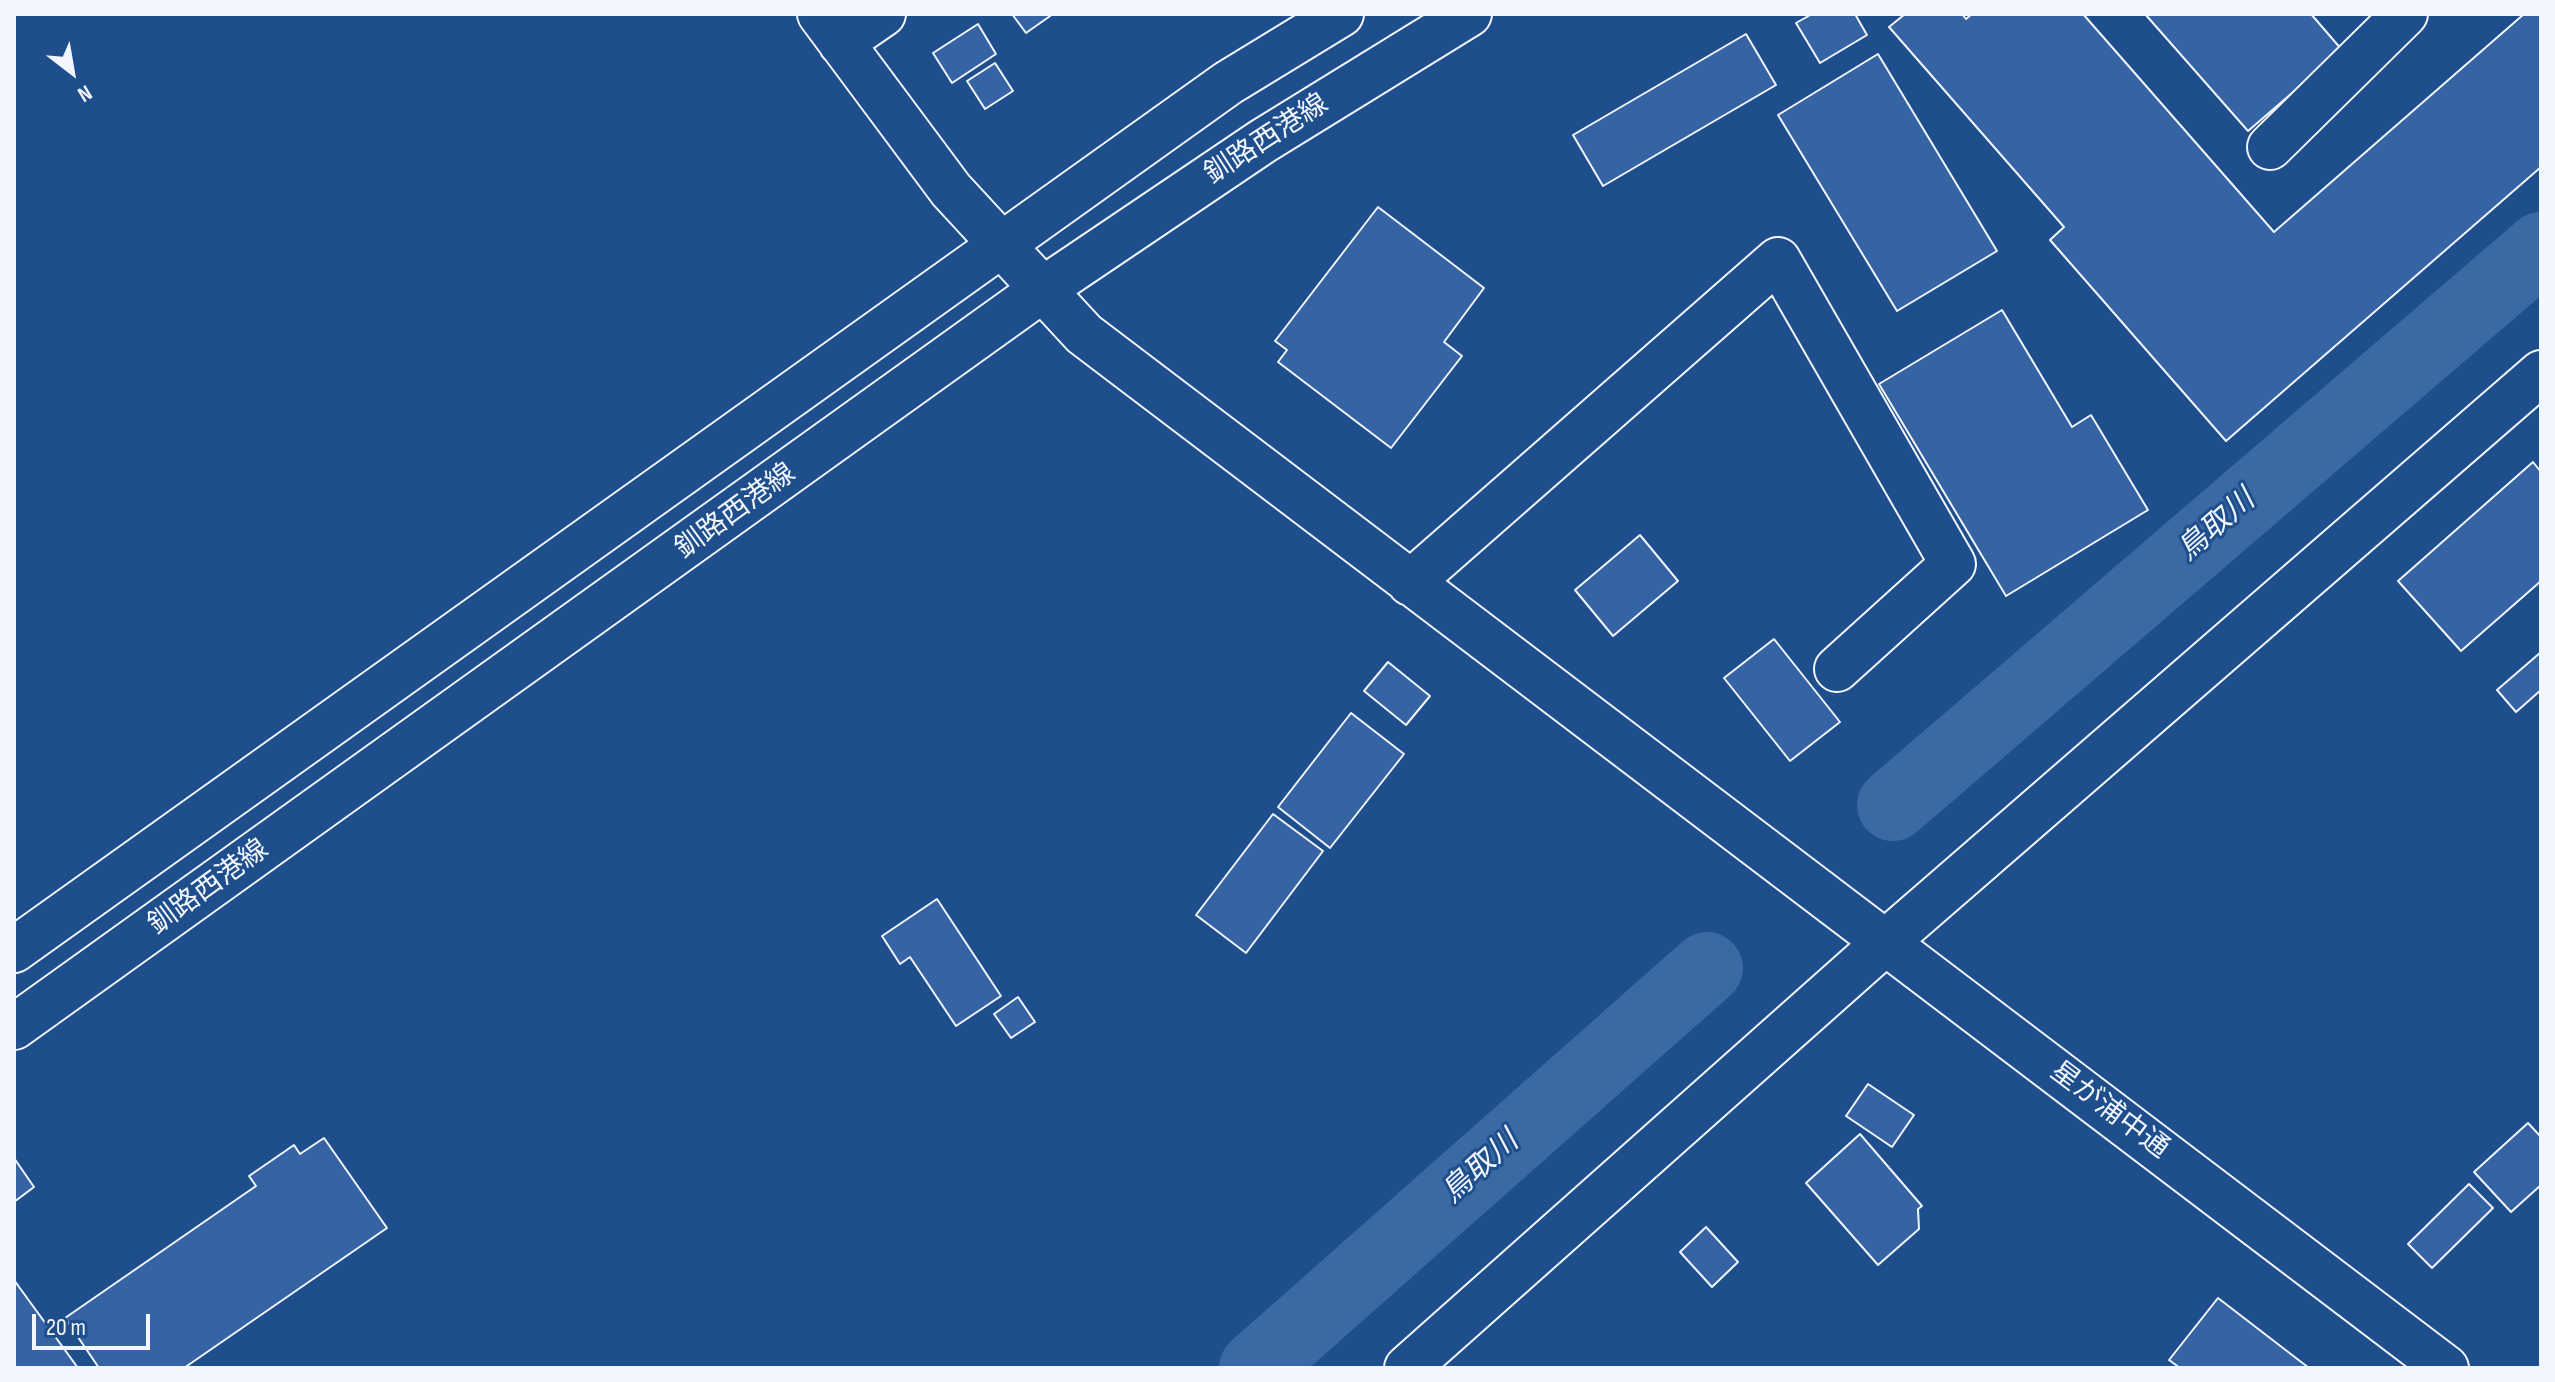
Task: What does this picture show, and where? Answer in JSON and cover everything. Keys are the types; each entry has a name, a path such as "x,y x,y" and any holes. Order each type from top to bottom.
{"street":[{"path":"830,29 883,14"},
{"path":"14,950 1228,83 1341,14"},
{"name":"釧路西港線","path":"14,1027 1042,290 1263,141 1469,14"},
{"path":"2270,147 2405,14"},
{"name":"星が浦中通","path":"830,29 951,190 1084,334 2446,1368"},
{"path":"1410,583 1778,260 1953,564 1837,669"},
{"path":"1407,1368 1887,941 2541,373"}],"building":[{"path":"1012,14 1053,14 1026,33"},
{"path":"1812,14 1855,14 1867,35 1820,63 1796,23"},
{"path":"1905,14 1962,14 1966,19 1972,14 2083,14 2274,232 2524,14 2541,14 2541,167 2226,441 2050,240 2064,227 1889,27"},
{"path":"2145,14 2311,14 2342,50 2248,131"},
{"path":"978,24 996,54 952,83 933,53"},
{"path":"1746,34 1776,85 1603,186 1573,135"},
{"path":"1878,54 1997,251 1897,311 1778,115"},
{"path":"995,63 1013,91 985,109 967,81"},
{"path":"1378,207 1484,288 1444,342 1462,356 1391,448 1278,362 1287,350 1275,341"},
{"path":"2002,310 2072,427 2091,415 2148,510 2006,596 1879,384"},
{"path":"2533,462 2541,472 2541,581 2461,651 2398,581"},
{"path":"1640,535 1678,581 1613,636 1575,590"},
{"path":"1774,639 1840,722 1790,761 1724,678"},
{"path":"2541,652 2541,690 2516,712 2497,690"},
{"path":"1388,662 1430,696 1406,725 1364,691"},
{"path":"1351,713 1404,754 1330,848 1278,807"},
{"path":"1273,814 1323,851 1246,953 1196,915"},
{"path":"937,899 1001,996 956,1026 910,957 900,964 882,936"},
{"path":"1018,997 1035,1022 1011,1038 994,1014"},
{"path":"1868,1084 1914,1115 1892,1147 1846,1116"},
{"path":"2528,1123 2541,1137 2541,1185 2511,1212 2474,1172"},
{"path":"1860,1134 1922,1206 1918,1209 1919,1229 1878,1265 1806,1183"},
{"path":"324,1138 387,1228 184,1368 99,1368 65,1318 256,1186 249,1176 294,1145 300,1154"},
{"path":"14,1158 34,1187 14,1202"},
{"path":"2469,1184 2493,1208 2432,1268 2408,1244"},
{"path":"1706,1227 1738,1262 1712,1287 1680,1252"},
{"path":"14,1280 78,1368 14,1368"},
{"path":"2218,1298 2309,1368 2180,1368 2169,1360"}],"waterway":[{"name":"鳥取川","path":"1893,805 2541,248"},
{"name":"鳥取川","path":"1255,1368 1707,968"}]}
